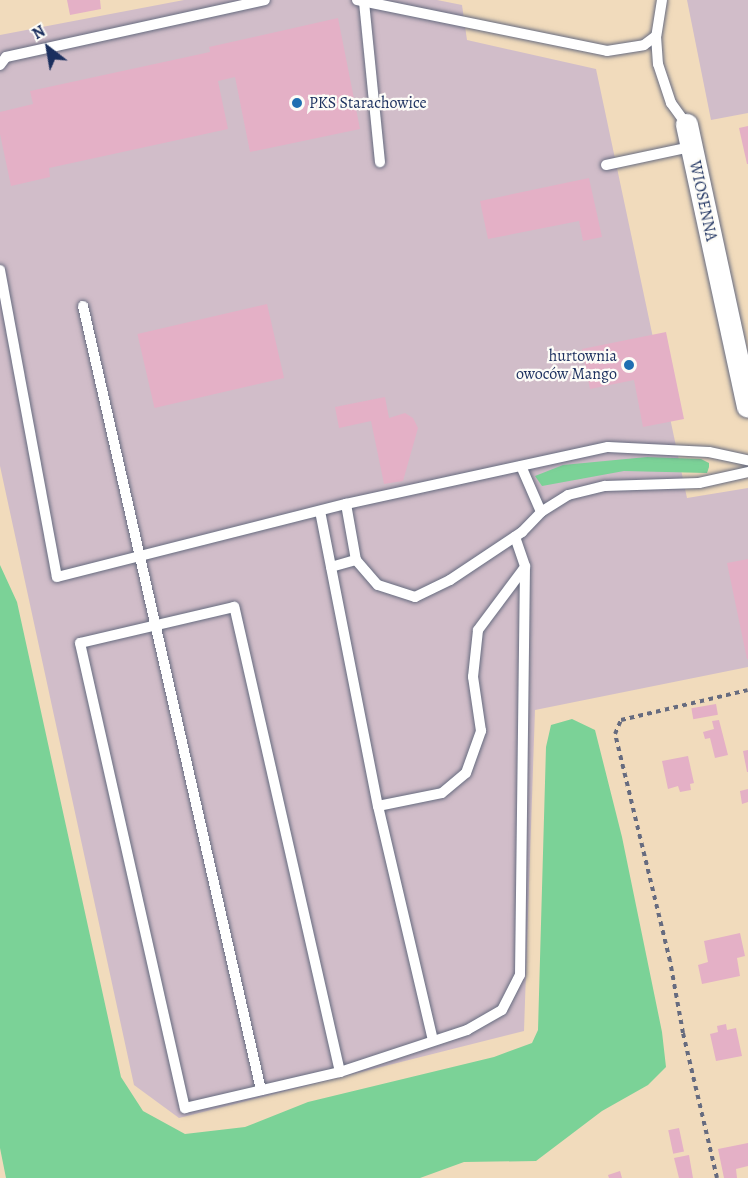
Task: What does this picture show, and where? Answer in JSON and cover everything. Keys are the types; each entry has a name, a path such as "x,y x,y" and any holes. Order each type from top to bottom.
{"street":[{"name":"WIOSENNA","path":"687,125 748,406"}],"lane":[{"path":"0,64 6,57 265,0"},
{"name":"WIOSENNA","path":"662,0 656,36 658,64 666,93 687,125"},
{"path":"380,162 360,1 607,51 644,45 656,36"},
{"path":"606,165 692,147"},
{"path":"0,270 57,577 346,504 608,447 709,452 748,460"},
{"path":"83,306 261,1090"},
{"path":"521,466 541,512"},
{"path":"346,504 356,560 378,585 415,597 450,580 515,537 541,512 568,495 605,486 699,483 748,472"},
{"path":"320,511 378,806 433,1041"},
{"path":"339,1072 234,607 80,643 185,1108 339,1072 467,1030 502,1010 520,975 525,566 515,537"},
{"path":"331,567 356,560"},
{"path":"378,806 442,793 466,773 481,731 473,677 478,630 525,566"}],"path":[{"path":"717,1178 683,1033 670,961 615,734 621,720 748,690"}],"shaded area":[{"path":"184,0 437,0 462,5 467,40 596,69 687,498 748,488 748,667 535,710 524,1031 179,1118 134,1085 0,466 0,35"},
{"path":"687,0 748,0 748,113 711,120"}],"green space":[{"path":"647,457 701,459 709,463 709,467 707,473 624,471 542,486 535,476 563,465"},
{"path":"0,565 17,602 121,1077 143,1111 185,1134 245,1127 308,1102 494,1057 532,1043 538,1030 546,747 551,725 572,719 595,730 622,837 662,1032 666,1067 648,1085 602,1111 536,1161 464,1162 420,1178 6,1178 0,1148"}],"building":[{"path":"67,0 100,0 101,9 70,15"},
{"path":"338,18 360,129 250,152 235,77 218,81 228,129 49,168 50,177 11,186 0,134 0,112 33,104 30,91 210,52 209,47"},
{"path":"748,126 748,164 747,164 739,128"},
{"path":"589,178 602,237 583,241 579,221 488,239 480,201"},
{"path":"267,304 284,378 155,408 137,334"},
{"name":"hurtownia owoców Mango","path":"666,332 684,419 643,427 634,380 590,389 582,349"},
{"path":"385,397 389,418 405,413 413,418 418,428 403,481 384,484 371,421 339,428 335,407"},
{"path":"748,559 748,659 747,659 727,563"},
{"path":"716,704 718,715 693,719 691,708"},
{"path":"719,720 728,755 715,758 710,738 705,739 703,732 714,729 712,721"},
{"path":"748,750 748,772 747,772 743,751"},
{"path":"688,756 694,783 690,784 691,790 680,792 678,786 668,789 662,761"},
{"path":"748,789 748,802 742,804 740,791"},
{"path":"740,933 745,956 737,958 740,976 702,984 698,965 708,962 704,941"},
{"path":"726,1024 727,1030 736,1028 742,1056 716,1061 710,1034 718,1032 717,1026"},
{"path":"679,1128 684,1151 673,1154 668,1130"},
{"path":"748,1143 748,1166 736,1169 737,1178 724,1178 718,1149"},
{"path":"689,1155 693,1178 679,1178 674,1158"},
{"path":"620,1171 622,1178 609,1178 608,1175"}],"place":[{"name":"PKS Starachowice","path":"297,103"},
{"name":"hurtownia owoców Mango","path":"629,365"}]}
